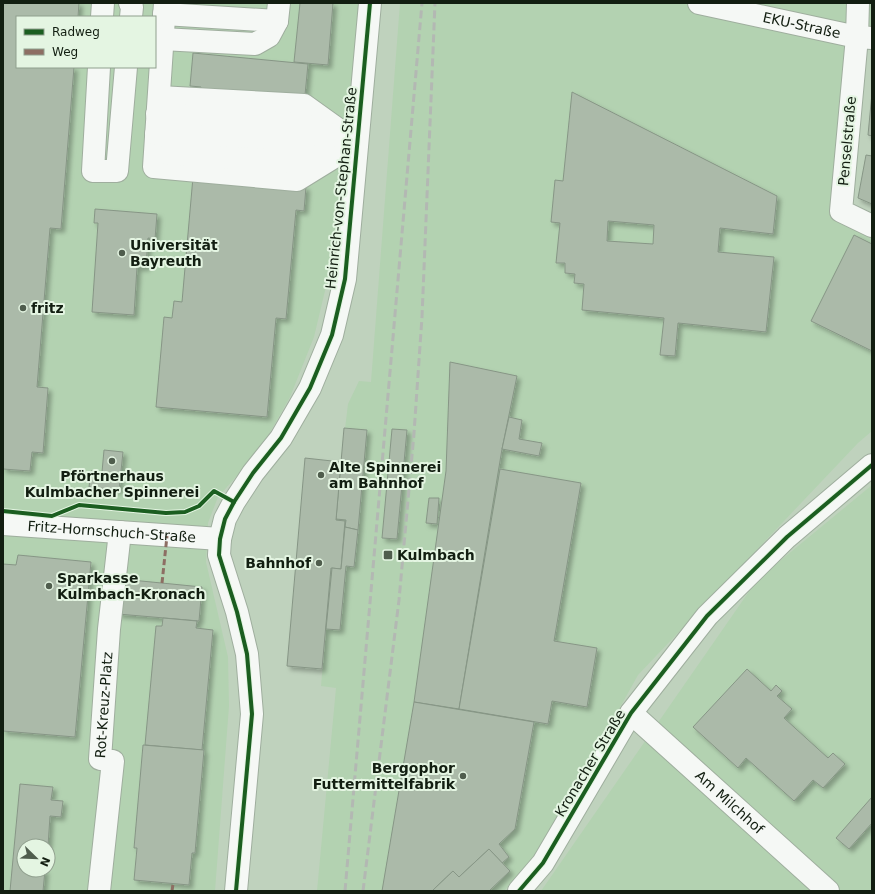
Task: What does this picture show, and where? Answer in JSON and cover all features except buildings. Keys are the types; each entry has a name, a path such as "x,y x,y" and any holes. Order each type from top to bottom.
{"street":[{"path":"102,16 103,3"},
{"path":"130,3 132,7 131,16"},
{"name":"Heinrich-von-Stephan-Straße","path":"236,891 252,714 247,654 237,612 219,556 220,539 225,519 234,502 253,473 281,438 310,388 332,335 345,279 370,3"},
{"name":"EKU-Straße","path":"699,3 864,37"},
{"path":"858,3 864,37"},
{"path":"156,133 162,39 165,8 278,12 269,36 255,44 162,39"},
{"name":"Penselstraße","path":"864,37 841,211 872,226"},
{"path":"99,68 93,171 117,172 126,68"},
{"path":"156,133 304,105 357,143"},
{"path":"156,133 297,180 357,143"},
{"path":"156,133 301,143 357,143"},
{"name":"Kronacher Straße","path":"519,891 543,862 631,713 707,616 787,537 872,465"},
{"name":"Fritz-Hornschuch-Straße","path":"3,524 220,539"},
{"name":"Rot-Kreuz-Platz","path":"99,891 113,761 100,759 109,629 120,532"},
{"name":"Am Milchhof","path":"631,713 828,891"}],"shaded area":[{"path":"3,3 362,3 334,253 314,337 290,397 260,450 218,497 208,523 206,562 228,657 229,706 215,891 3,890"},
{"path":"400,3 872,3 872,26 851,25 833,206 872,227 872,431 858,443 638,675 543,846 504,891 317,891 336,688 321,686 341,462 348,404 359,381 371,382"},
{"path":"872,485 872,891 541,891 757,580"}],"railway":[{"path":"345,891 422,3"},
{"path":"363,891 399,600 414,433 422,317 435,3"}],"marked path":[{"path":"162,583 167,536"},
{"path":"172,891 173,884"}],"cycle path":[{"path":"236,891 252,714 247,654 237,612 219,555 220,539 225,519 234,502 253,473 281,438 310,388 332,335 345,279 370,3"},
{"path":"519,891 543,863 631,713 707,616 787,537 872,465"},
{"path":"3,511 52,516 79,505 166,513 185,512 199,506 214,491 234,502"}],"place":[{"name":"Universität Bayreuth","path":"122,253"},
{"name":"fritz","path":"23,308"},
{"name":"Pförtnerhaus Kulmbacher Spinnerei","path":"112,461"},
{"name":"Alte Spinnerei am Bahnhof","path":"321,475"},
{"name":"Kulmbach","path":"388,555"},
{"name":"Bahnhof","path":"319,563"},
{"name":"Sparkasse Kulmbach-Kronach","path":"49,586"},
{"name":"Bergophor Futtermittelfabrik","path":"463,776"}]}
